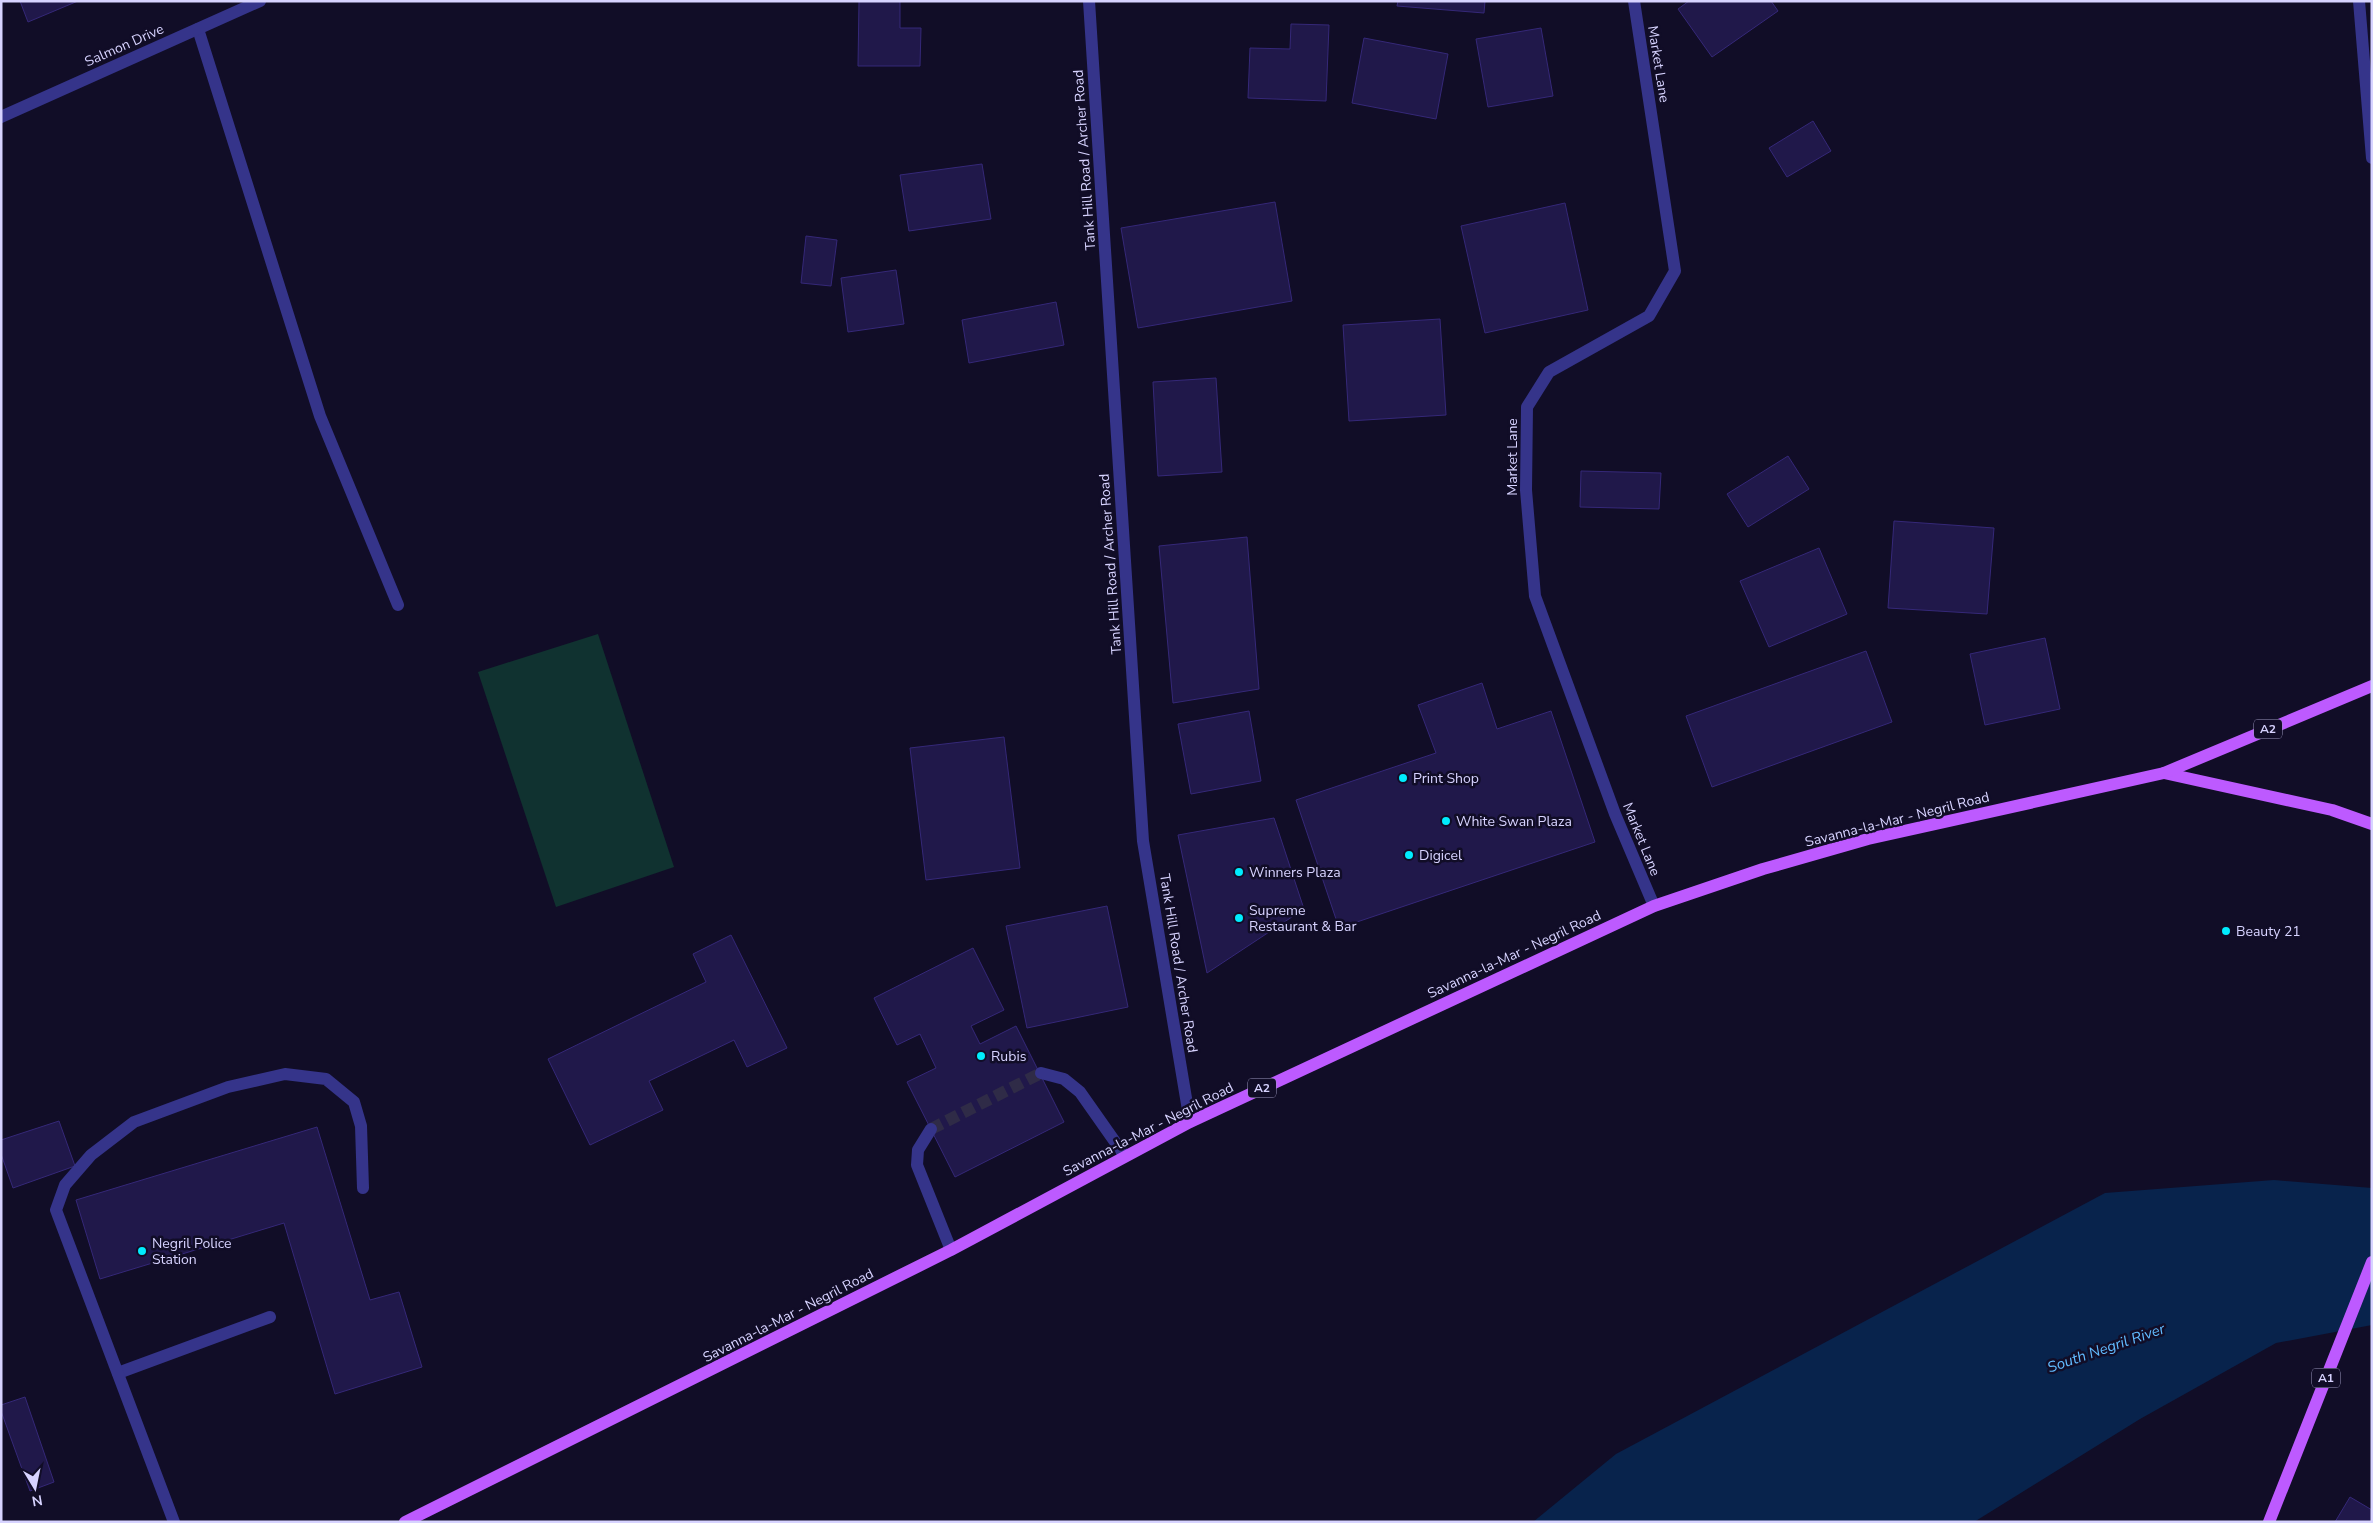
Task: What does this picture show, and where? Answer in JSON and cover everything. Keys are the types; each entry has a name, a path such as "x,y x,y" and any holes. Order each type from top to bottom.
{"main road":[{"name":"Savanna-la-Mar - Negril Road","path":"405,1522 951,1250 1190,1122 1654,906 1763,869 1868,840 2164,773 2372,686"},
{"name":"Savanna-la-Mar - Negril Road","path":"2164,773 2332,810 2372,824"},
{"name":"A1","path":"2269,1522 2372,1262"}],"street":[{"name":"Salmon Drive","path":"1,117 260,1"},
{"name":"Tank Hill Road / Archer Road","path":"1089,1 1144,841 1190,1122"},
{"name":"Market Lane","path":"1634,1 1675,271 1649,316 1549,372 1527,407 1526,490 1535,596 1615,814 1654,906"},
{"path":"2359,1 2372,158"},
{"path":"198,29 320,416 398,605"},
{"path":"1040,1073 1064,1079 1080,1092 1125,1156"},
{"path":"174,1522 56,1210 65,1185 91,1155 134,1122 228,1087 285,1074 326,1079 354,1102 361,1126 363,1188"},
{"path":"931,1129 918,1150 917,1165 951,1250"},
{"path":"118,1373 270,1317"}],"green space":[{"path":"598,634 674,867 556,907 478,672"}],"water":[{"name":"South Negril River","path":"2274,1180 2372,1188 2372,1325 2276,1343 2140,1419 1974,1522 1533,1522 1616,1454 2105,1193"}],"building":[{"path":"20,1 78,1 28,22"},
{"path":"859,1 900,1 900,28 921,28 920,66 858,66"},
{"path":"1398,1 1485,1 1484,13 1397,6"},
{"path":"1689,1 1771,1 1778,11 1712,57 1678,9"},
{"path":"1291,24 1329,25 1326,101 1248,98 1250,48 1290,49"},
{"path":"1541,28 1553,96 1488,107 1476,39"},
{"path":"1364,38 1448,54 1436,119 1352,103"},
{"path":"1813,121 1831,151 1787,177 1769,148"},
{"path":"982,164 991,219 909,231 900,175"},
{"path":"1275,202 1292,301 1138,328 1121,228"},
{"path":"1565,203 1588,310 1485,333 1461,226"},
{"path":"806,236 837,240 831,286 801,283"},
{"path":"896,270 904,324 848,332 841,278"},
{"path":"1056,302 1064,345 969,363 962,320"},
{"path":"1440,319 1446,415 1349,421 1343,325"},
{"path":"1216,378 1222,472 1158,476 1153,382"},
{"path":"1788,456 1809,489 1748,527 1727,494"},
{"path":"1581,471 1661,473 1659,509 1580,507"},
{"path":"1894,521 1994,528 1987,614 1888,608"},
{"path":"1247,537 1259,689 1173,703 1159,546"},
{"path":"1819,548 1847,614 1769,647 1740,581"},
{"path":"2045,638 2060,709 1985,725 1970,654"},
{"path":"1866,651 1892,722 1712,787 1686,716"},
{"name":"White Swan Plaza","path":"1482,683 1497,729 1551,711 1595,842 1339,928 1296,800 1436,753 1418,705"},
{"path":"1249,711 1261,781 1191,794 1178,724"},
{"path":"1004,737 1020,868 926,880 910,748"},
{"name":"Winners Plaza","path":"1274,818 1304,909 1207,973 1178,835"},
{"path":"1107,906 1128,1007 1027,1028 1006,926"},
{"path":"731,935 787,1048 747,1067 734,1040 649,1081 663,1110 590,1145 548,1059 706,982 693,954"},
{"name":"Rubis","path":"973,948 1004,1010 971,1026 980,1044 1016,1026 1064,1122 955,1177 907,1082 936,1068 920,1034 897,1045 874,998"},
{"path":"59,1121 75,1166 13,1188 1,1154 1,1140"},
{"name":"Negril Police Station","path":"317,1127 370,1300 399,1292 422,1367 335,1394 284,1223 100,1279 76,1200"},
{"path":"25,1397 54,1482 30,1491 1,1411 1,1405"},
{"path":"2350,1497 2372,1510 2372,1522 2335,1522"}],"tunnel":[{"path":"931,1129 1041,1073"}],"place":[{"name":"Print Shop","path":"1403,778"},
{"name":"White Swan Plaza","path":"1446,821"},
{"name":"Digicel","path":"1409,855"},
{"name":"Winners Plaza","path":"1239,872"},
{"name":"Supreme Restaurant & Bar","path":"1239,918"},
{"name":"Beauty 21","path":"2226,931"},
{"name":"Rubis","path":"981,1056"},
{"name":"Negril Police Station","path":"142,1251"}]}
